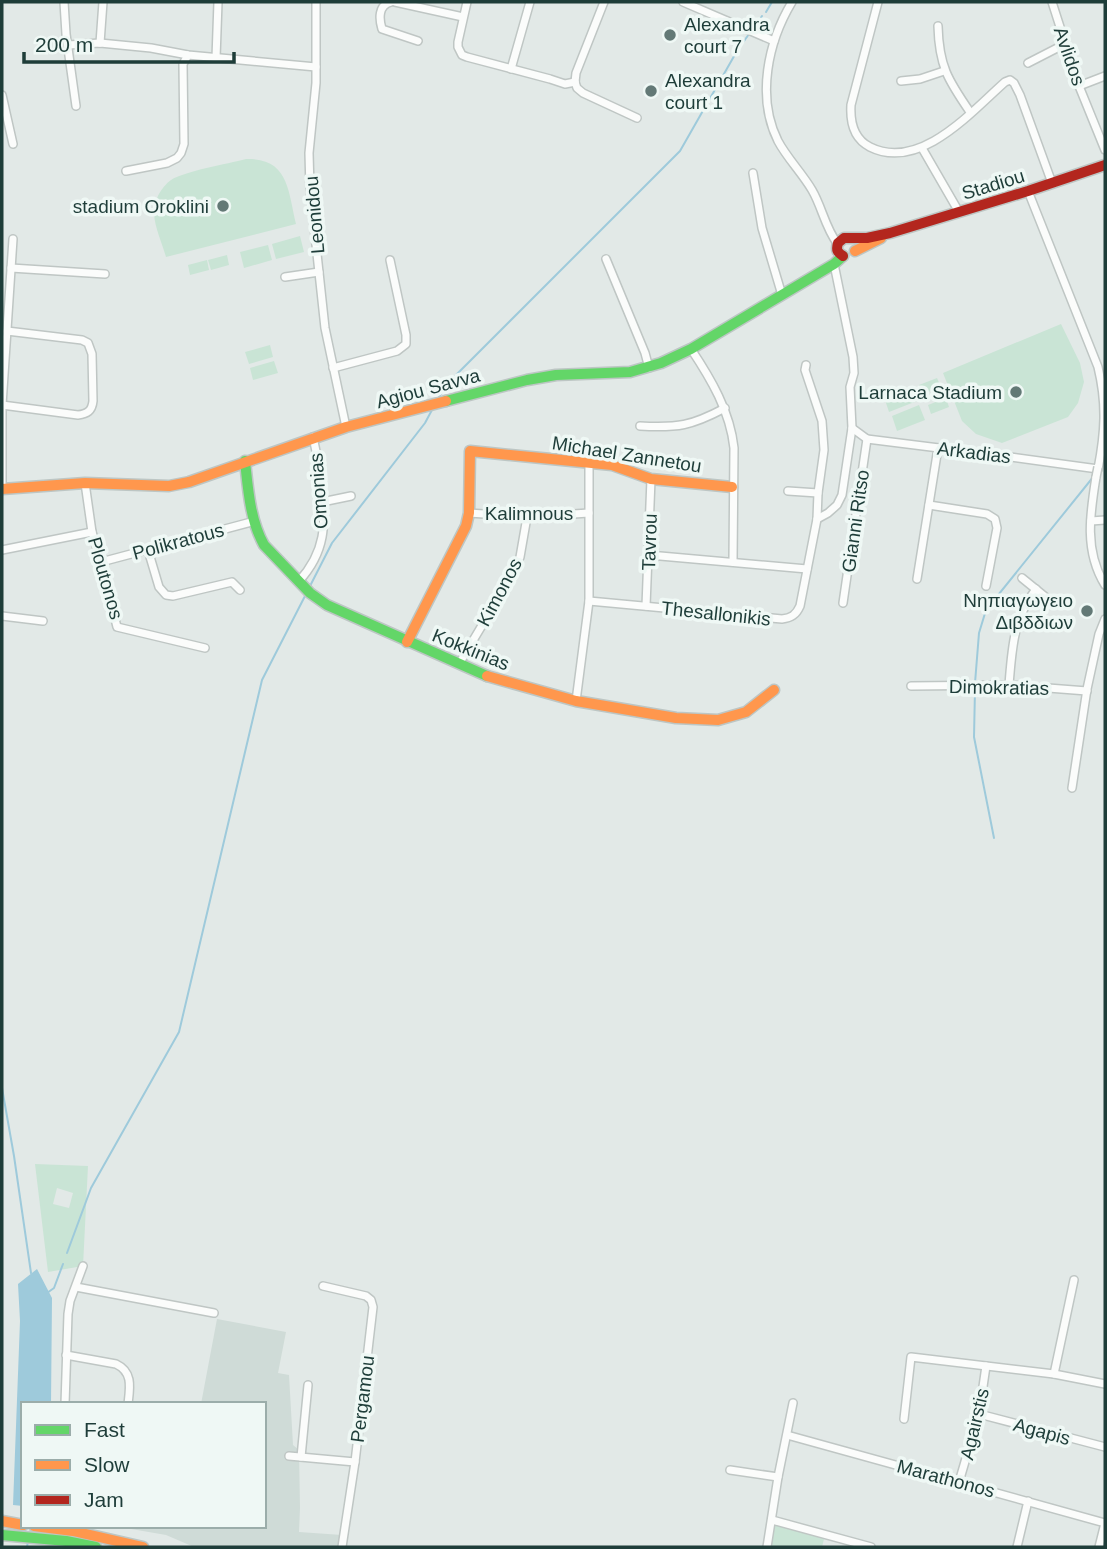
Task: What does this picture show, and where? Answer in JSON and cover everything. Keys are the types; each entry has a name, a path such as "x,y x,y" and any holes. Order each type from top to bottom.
{"street":[{"path":"64,2 76,106"},
{"path":"100,43 103,2"},
{"path":"216,58 218,2"},
{"name":"Leonidou","path":"316,2 316,83 309,153 310,189 324,317 346,427"},
{"path":"418,41 382,30 381,10 386,3 393,2 463,17"},
{"path":"467,2 458,42 462,55 565,84 575,82"},
{"path":"511,69 530,2"},
{"path":"604,2 576,73 575,82 583,93 637,118"},
{"path":"683,2 774,41"},
{"path":"792,2 774,41 766,86 767,101 779,142 816,197 837,243"},
{"path":"877,2 851,105 852,125 860,140 877,151 891,153 922,148 942,137 1010,80 1020,95 1052,183"},
{"name":"Avlidos","path":"1052,2 1105,150"},
{"path":"938,26 939,51 944,71 970,112"},
{"path":"68,45 100,43 188,55 316,67"},
{"path":"1028,63 1065,44"},
{"path":"125,171 167,163 181,153 185,131 183,64 188,55"},
{"path":"901,81 920,79 944,71"},
{"path":"1080,86 1105,76"},
{"path":"2,95 13,144"},
{"path":"922,148 959,212"},
{"name":"Stadiou","path":"850,238 890,233 1105,165"},
{"path":"753,173 762,228 782,295"},
{"path":"1028,191 1098,367 1104,392 1105,421 1090,532 1096,566 1105,585"},
{"name":"Stadiou","path":"855,251 890,233"},
{"path":"817,519 828,513 842,495 852,428 850,387 853,357 837,274 836,249 842,238 850,238 855,242 855,251 851,256 838,260"},
{"path":"2,489 2,405 13,239"},
{"path":"606,259 645,352 649,368"},
{"path":"333,368 401,350 406,344 390,260"},
{"name":"Agiou Savva","path":"2,489 85,483 169,486 189,482 346,427 541,376 630,372 649,368 691,349 838,260"},
{"path":"11,268 105,274"},
{"path":"285,277 319,272"},
{"path":"2,405 78,415 88,413 93,401 92,354 88,343 7,331"},
{"path":"691,349 724,408 732,430 733,562"},
{"path":"649,555 807,569 817,519 824,434 805,370 806,365"},
{"path":"640,426 682,425 701,420 724,408"},
{"name":"Arkadias","path":"852,428 867,439 1097,471"},
{"name":"Omonias","path":"304,586 322,537 322,502 313,438"},
{"name":"Gianni Ritso","path":"843,603 867,439"},
{"path":"917,579 938,448"},
{"name":"Michael Zannetou","path":"407,642 464,531 469,513 470,450 612,465 651,479 732,487"},
{"name":"Kokkinias","path":"245,461 258,535 264,545 304,586 327,605 407,642 493,679 576,701 676,718 718,720 746,712 774,690"},
{"path":"576,701 589,601 589,463"},
{"name":"Tavrou","path":"646,606 651,479"},
{"name":"Ploutonos","path":"85,483 92,532 117,627 205,648"},
{"path":"788,491 818,493"},
{"path":"322,502 351,496"},
{"path":"929,505 988,514 995,519 997,528 986,586"},
{"name":"Kalimnous","path":"469,513 527,517 589,513"},
{"name":"Kimonos","path":"459,664 512,575 520,557 527,517"},
{"path":"1091,521 1105,520"},
{"name":"Polikratous","path":"101,562 255,521"},
{"path":"2,550 92,532"},
{"path":"148,550 159,587 166,595 173,596 232,582 240,590"},
{"name":"Thesallonikis","path":"589,601 789,618 800,606 807,569"},
{"path":"1022,578 1054,604"},
{"path":"1009,685 1016,627 1024,607 1036,589"},
{"path":"2,615 43,621"},
{"path":"1072,788 1087,691 1099,634 1105,619"},
{"name":"Dimokratias","path":"911,686 1009,685 1087,691"},
{"path":"65,1402 69,1308 83,1266"},
{"path":"1054,1374 1074,1280"},
{"name":"Pergamou","path":"323,1286 366,1296 373,1305 342,1547"},
{"path":"76,1287 214,1313"},
{"path":"66,1355 122,1367 130,1379 128,1402"},
{"path":"904,1419 911,1357 1105,1382"},
{"name":"Agairstis","path":"959,1482 979,1414 986,1366"},
{"path":"301,1457 308,1385"},
{"path":"767,1547 793,1403"},
{"name":"Agapis","path":"979,1414 1105,1447"},
{"name":"Marathonos","path":"787,1435 1105,1523"},
{"path":"289,1456 355,1462"},
{"path":"730,1470 779,1477"},
{"path":"1017,1547 1028,1501"},
{"path":"772,1520 871,1547"},
{"path":"1099,1547 1105,1523"},
{"path":"54,1528 71,1529 143,1547"},
{"path":"6,1535 96,1547"}],"shaded area":[{"path":"217,1319 286,1332 278,1373 289,1375 293,1445 299,1450 299,1532 342,1535 343,1547 194,1547 166,1535 126,1528 266,1528 266,1402 201,1402"}],"green space":[{"name":"stadium Oroklini","path":"246,159 260,160 279,170 288,189 296,224 166,257 154,214 156,200 164,187 171,180 186,174"},
{"path":"300,236 304,252 276,259 272,244"},
{"path":"268,245 272,260 244,268 240,252"},
{"path":"227,255 229,265 211,270 208,260"},
{"path":"207,260 209,270 190,275 188,265"},
{"name":"Larnaca Stadium","path":"1061,324 1080,363 1084,382 1078,403 1068,417 1002,443 976,434 962,421 943,373"},
{"path":"270,345 273,357 249,364 245,352"},
{"path":"274,361 278,373 253,380 250,368"},
{"path":"937,378 941,387 923,394 919,385"},
{"path":"911,386 917,401 889,412 884,397"},
{"path":"946,398 949,407 931,414 928,405"},
{"path":"919,405 925,420 897,431 892,416"},
{"path":"35,1164 88,1166 83,1266 48,1272","holes":["57,1188 73,1193 69,1208 53,1204"]},
{"path":"775,1521 824,1539 822,1547 771,1547"}],"water":[{"path":"37,1269 52,1298 51,1402 21,1402 21,1506 13,1505 20,1321 18,1284"}],"waterway":[{"path":"766,12 772,2"},
{"path":"753,30 762,16"},
{"path":"439,397 446,385 680,151 749,34"},
{"path":"309,588 332,543 425,423 433,408"},
{"path":"975,683 979,633 986,610 1094,476"},
{"path":"67,1253 91,1188 179,1032 262,680 305,596"},
{"path":"975,689 974,737 994,838"},
{"path":"2,1088 31,1273"},
{"path":"47,1293 54,1288 63,1264"},
{"path":"27,1547 28,1541"}],"traffic: fast":[{"path":"446,401 527,380 556,375 630,372 661,363 691,349 834,264 843,256"},
{"path":"245,461 253,515 259,535 264,545 310,593 327,605 487,676"},
{"path":"2,1535 66,1541 96,1547"}],"traffic: slow":[{"path":"855,251 881,238"},
{"path":"2,489 85,483 169,486 189,482 346,427 446,401"},
{"path":"407,642 466,526 469,513 470,451 612,465 651,479 732,487"},
{"path":"487,676 576,701 676,718 718,720 746,712 774,690"},
{"path":"2,1521 21,1525"},
{"path":"50,1528 143,1547"}],"traffic: jam":[{"path":"843,256 837,247 844,238 867,238 890,233 1105,165"}],"place":[{"name":"Alexandra court 7","path":"670,35"},
{"name":"Alexandra court 1","path":"651,91"},
{"name":"stadium Oroklini","path":"223,206"},
{"name":"Larnaca Stadium","path":"1016,392"},
{"name":"Νηπιαγωγειο Διβδδιων","path":"1087,611"}]}
